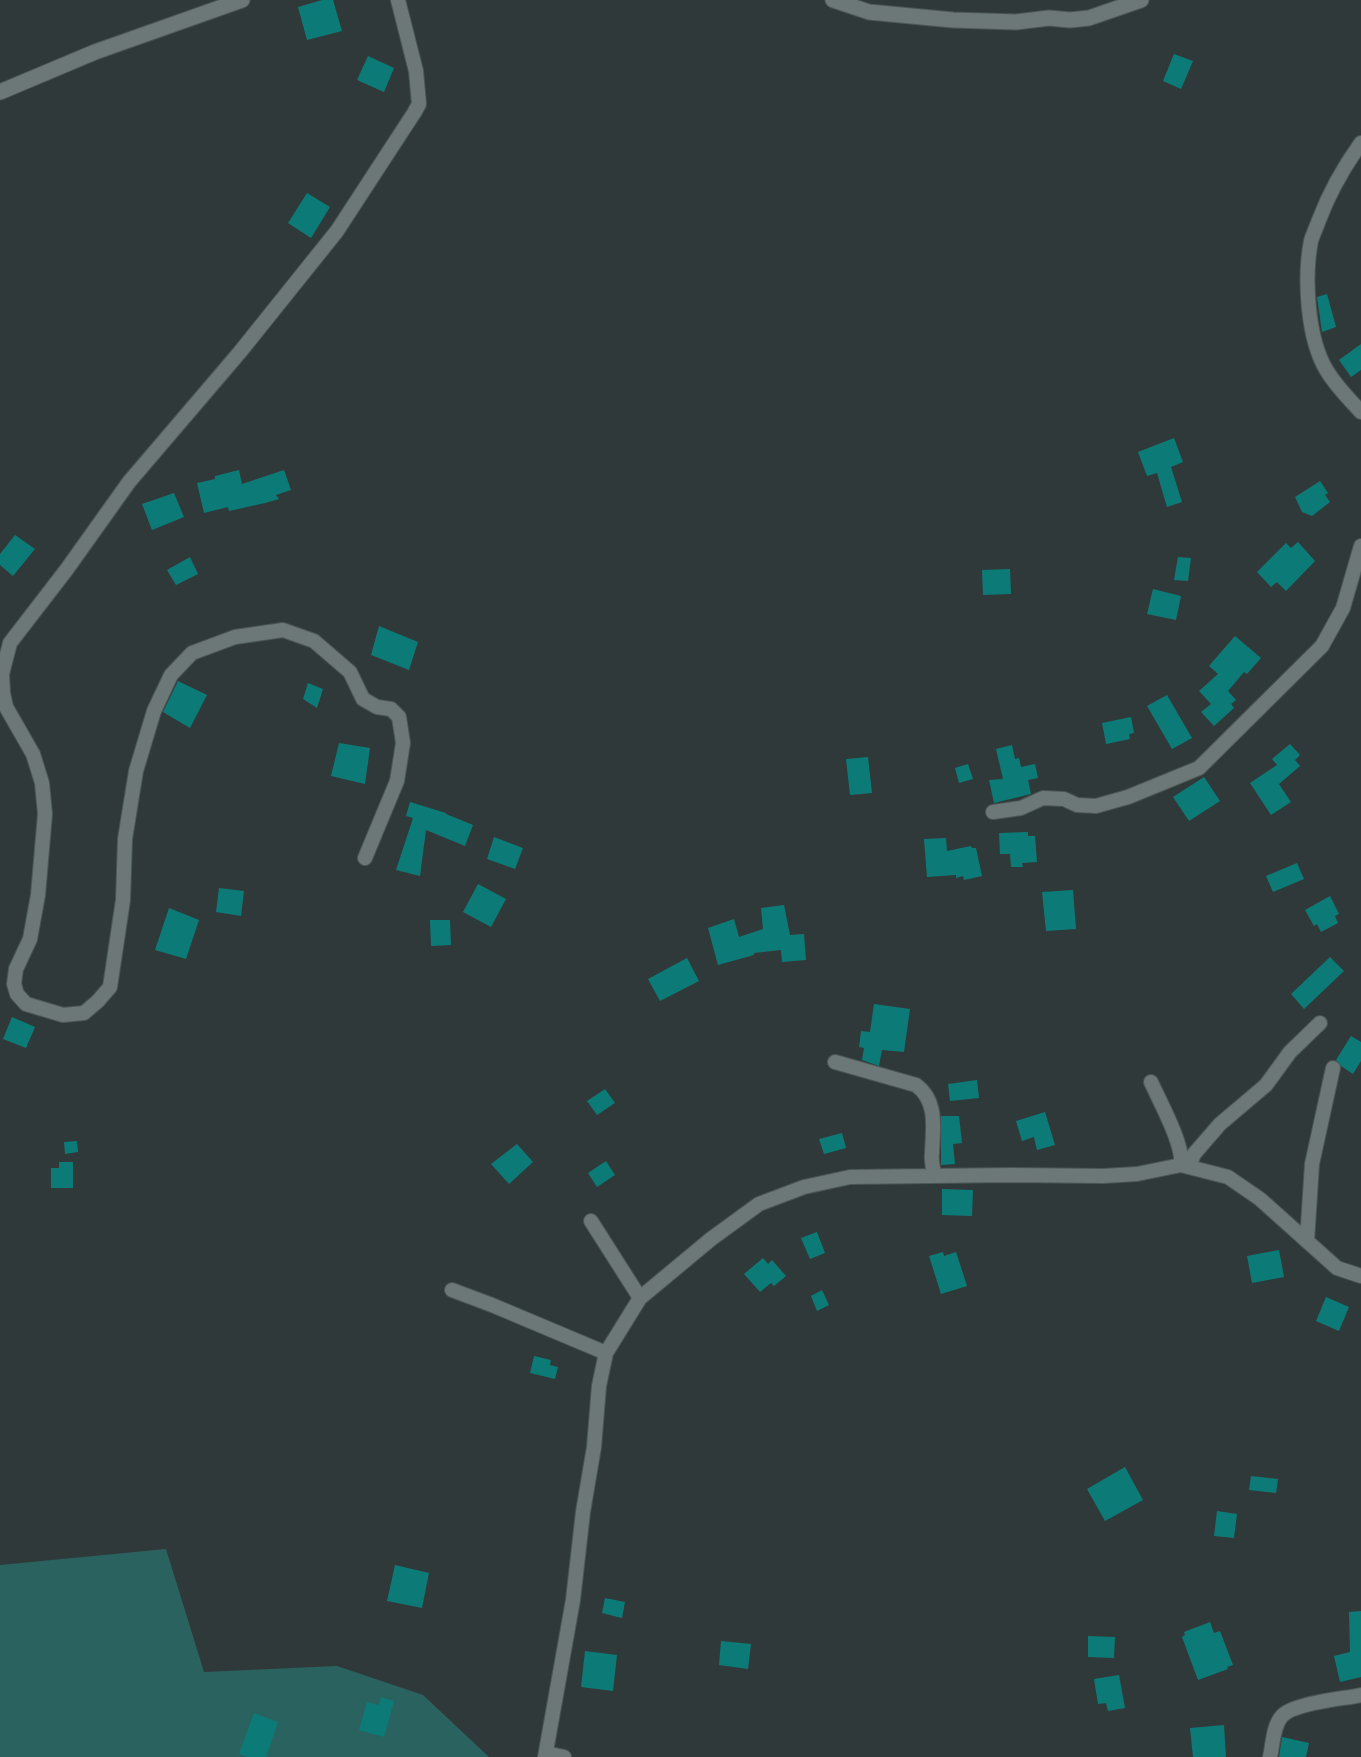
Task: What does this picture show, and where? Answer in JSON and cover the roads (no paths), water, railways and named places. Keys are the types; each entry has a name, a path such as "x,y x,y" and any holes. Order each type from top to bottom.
{"street":[{"path":"0,92 95,52 242,0"},
{"path":"365,858 397,781 404,742 399,717 391,709 377,707 363,699 350,672 314,641 283,630 236,636 192,654 171,675 154,711 136,770 125,840 123,900 110,986 98,1002 84,1013 77,1014 63,1015 26,1004 17,994 14,984 16,969 30,939 38,895 45,814 42,783 34,754 6,706 2,693 2,674 10,643 129,482 240,352 337,231 419,104 418,85 398,0"},
{"path":"833,0 869,12 953,20 1016,22 1048,18 1070,20 1089,18 1142,0"},
{"path":"1361,143 1344,167 1326,203 1312,240 1308,284 1311,327 1315,345 1326,370 1361,412"},
{"path":"993,812 1021,808 1043,798 1064,799 1077,805 1096,806 1128,797 1199,768 1322,646 1343,608 1361,546"},
{"path":"1185,1166 1220,1124 1266,1085 1290,1052 1320,1023"},
{"path":"835,1062 916,1084 924,1090 934,1116 931,1155 935,1176"},
{"path":"1308,1241 1312,1164 1333,1068"},
{"path":"1151,1082 1185,1166"},
{"path":"564,1757 545,1755 573,1600 583,1512 594,1447 599,1386 606,1353 640,1298 711,1239 759,1204 804,1187 850,1177 1103,1176 1137,1174 1185,1166 1228,1177 1260,1199 1337,1268 1361,1276"},
{"path":"590,1221 640,1298"},
{"path":"452,1290 606,1353"},
{"path":"1270,1757 1275,1728 1281,1716 1291,1709 1361,1695"}]}
